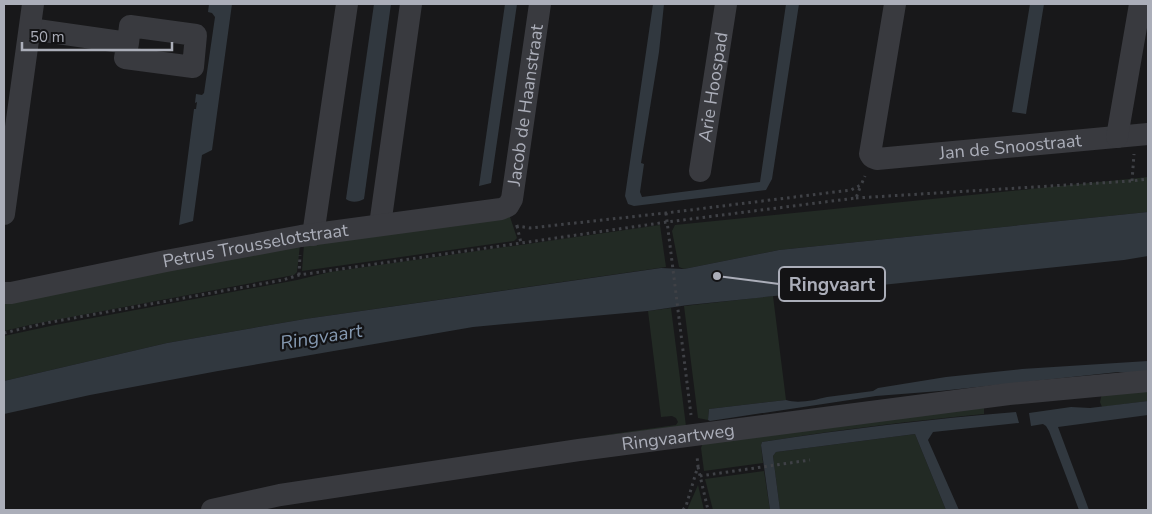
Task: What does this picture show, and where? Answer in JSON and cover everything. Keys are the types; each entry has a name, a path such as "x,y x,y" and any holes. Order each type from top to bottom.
{"street":[{"path":"4,214 33,4"},
{"path":"313,234 347,4"},
{"path":"380,225 411,4"},
{"name":"Jacob de Haanstraat","path":"508,206 512,199 540,4"},
{"name":"Arie Hoospad","path":"700,171 726,4"},
{"path":"872,158 870,154 895,4"},
{"path":"1117,137 1140,4"},
{"path":"30,29 128,43"},
{"name":"Jan de Snoostraat","path":"872,158 1148,134"},
{"name":"Petrus Trousselotstraat","path":"4,293 313,234 501,209 508,206"},
{"name":"Ringvaartweg","path":"212,510 280,495 569,451 1009,394 1148,381"}],"path":[{"path":"856,198 872,158"},
{"path":"4,333 46,323 282,280 299,275 667,222 856,198 1148,179"},
{"path":"518,226 530,228 666,213 851,190 861,185"},
{"path":"508,206 518,226 521,243"},
{"name":"Ringvaartweg","path":"666,213 698,466 708,510"},
{"path":"700,476 810,460"},
{"path":"683,510 686,506 698,466"}],"shaded area":[{"path":"1148,177 1148,212 779,250 684,269 679,267 672,231 675,225"},
{"path":"509,214 517,238 514,241 302,271 304,244"},
{"path":"660,225 666,267 305,319 167,343 4,381 4,336 330,272"},
{"path":"300,245 297,272 294,275 4,331 4,303"},
{"path":"773,296 786,400 709,409 708,420 698,418 684,306"},
{"path":"671,308 686,426 590,437 676,425 678,422 672,416 661,417 648,311"},
{"path":"1148,389 1148,401 1102,407 1100,402 1102,393"},
{"path":"984,404 984,414 873,426 762,442 763,463 704,471 701,448 704,440"},
{"path":"915,434 946,510 780,510 773,456 776,452"},
{"path":"764,471 770,510 713,510 705,479"},
{"path":"698,485 704,510 687,510"}],"water":[{"path":"209,4 232,4 212,150 202,155 193,221 179,225 194,109 196,109 197,102 195,103 196,94 202,95 204,93 215,17 212,13 208,12"},
{"path":"374,4 391,4 364,199 353,202 346,199"},
{"path":"505,4 517,4 491,183 479,186"},
{"path":"653,4 664,4 659,52 641,163 644,164 640,192 642,197 760,182 786,4 799,4 772,179 766,190 634,206 628,204 625,196"},
{"path":"1030,4 1044,4 1026,114 1012,112"},
{"path":"1148,212 1148,256 688,305 648,311 473,327 218,371 90,395 4,414 4,381 167,343 305,319 661,268 684,269 779,250"},
{"path":"1148,361 1148,371 1118,372 876,396 708,420 709,409 786,400 806,401 946,377 1022,369"},
{"path":"1148,401 1148,415 1058,427 1089,510 1079,510 1049,431 1043,424 1031,426 1029,413 1071,407 1090,408"},
{"path":"1016,412 1019,423 933,432 928,440 959,510 946,510 915,434 776,452 773,456 780,510 770,510 762,442 889,425"}],"place":[{"name":"Ringvaart","path":"717,276"}]}
